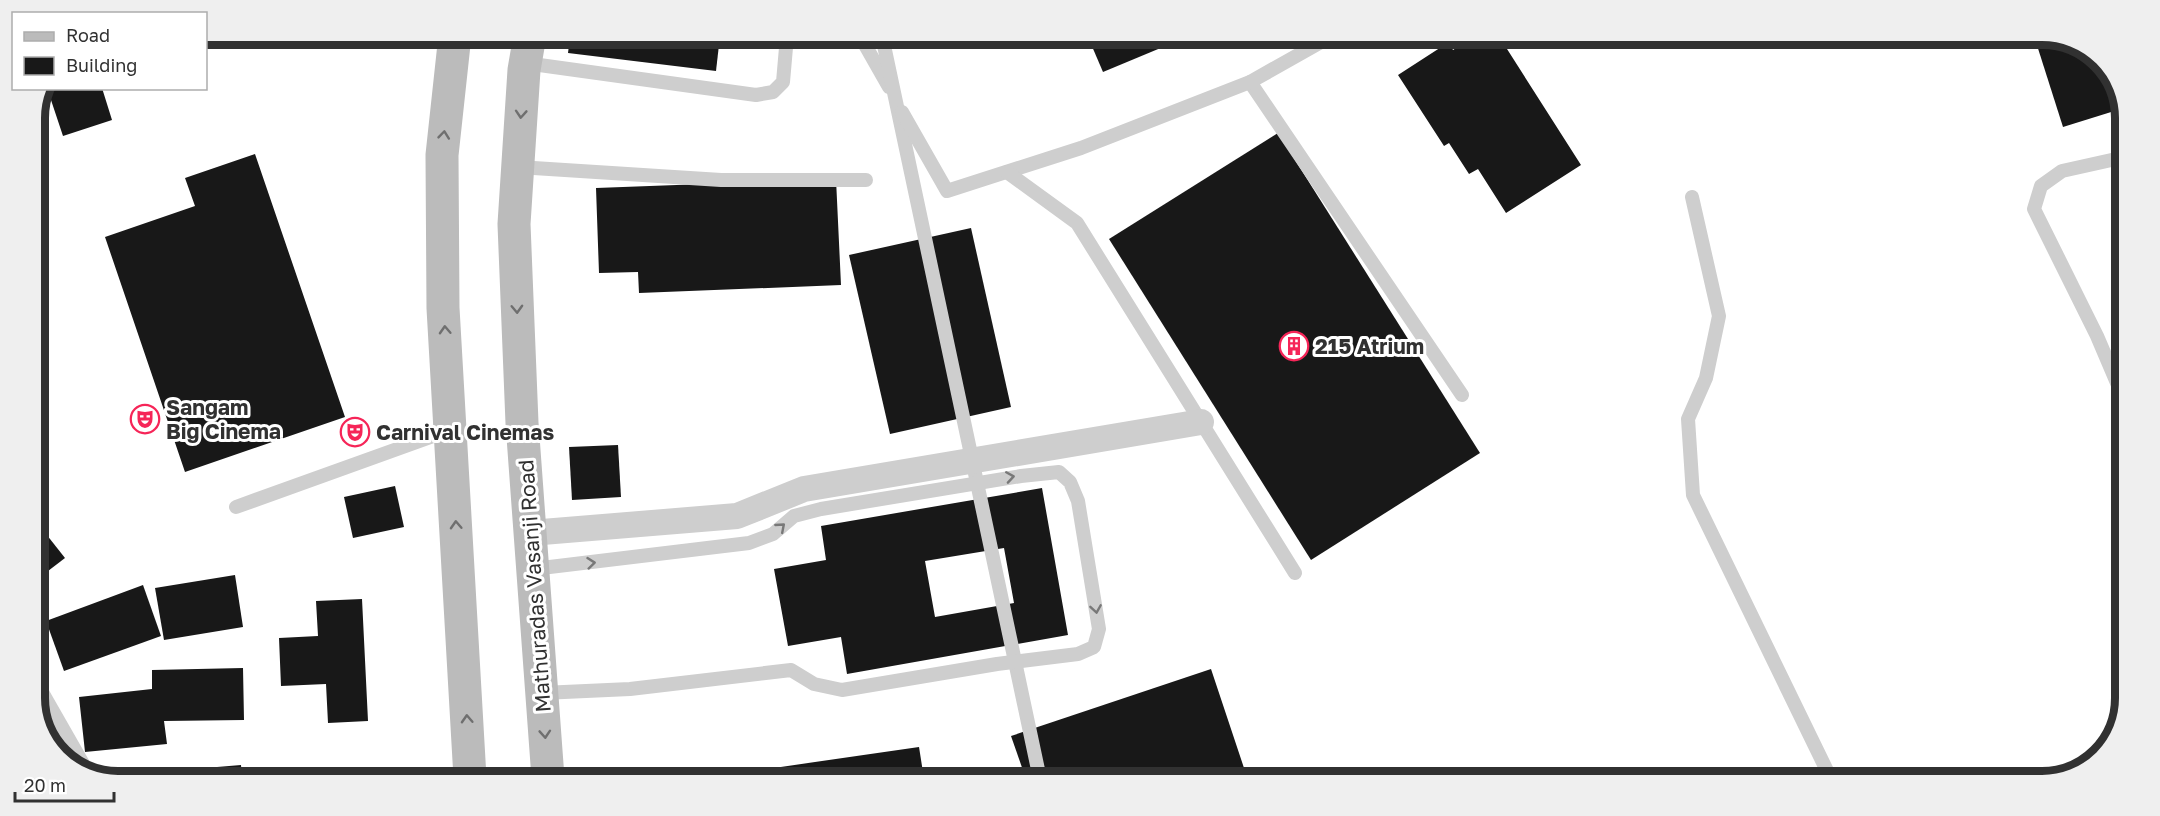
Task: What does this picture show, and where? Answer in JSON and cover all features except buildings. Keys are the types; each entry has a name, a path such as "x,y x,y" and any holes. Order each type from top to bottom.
{"main road":[{"path":"454,45 442,155 443,308 470,771"},
{"name":"Mathuradas Vasanji Road","path":"527,49 514,224 522,423 548,771"}],"street":[{"path":"530,533 737,516 804,489 1201,422"},
{"path":"46,711 70,754"}],"lane":[{"path":"527,49 756,95 772,92 783,82 786,45"},
{"path":"865,45 947,191 1081,148 1250,82 1316,45"},
{"path":"884,45 1038,771"},
{"path":"1250,82 1462,395"},
{"path":"2115,159 2062,171 2041,186 2034,209 2097,336 2115,378"},
{"path":"518,167 721,180 866,180"},
{"path":"1006,172 1077,223 1294,573"},
{"path":"1692,197 1719,316 1706,378 1688,419 1693,495 1827,771"},
{"path":"236,507 450,430"},
{"path":"533,570 749,543 773,534 794,516 821,509 1021,476 1059,472 1070,482 1078,501 1099,629 1094,647 1078,654 997,663 842,690 814,684 791,670 630,689 542,693"}],"place":[{"name":"215 Atrium","path":"1294,346"},
{"name":"Sangam Big Cinema","path":"145,419"},
{"name":"Carnival Cinemas","path":"355,432"}]}
